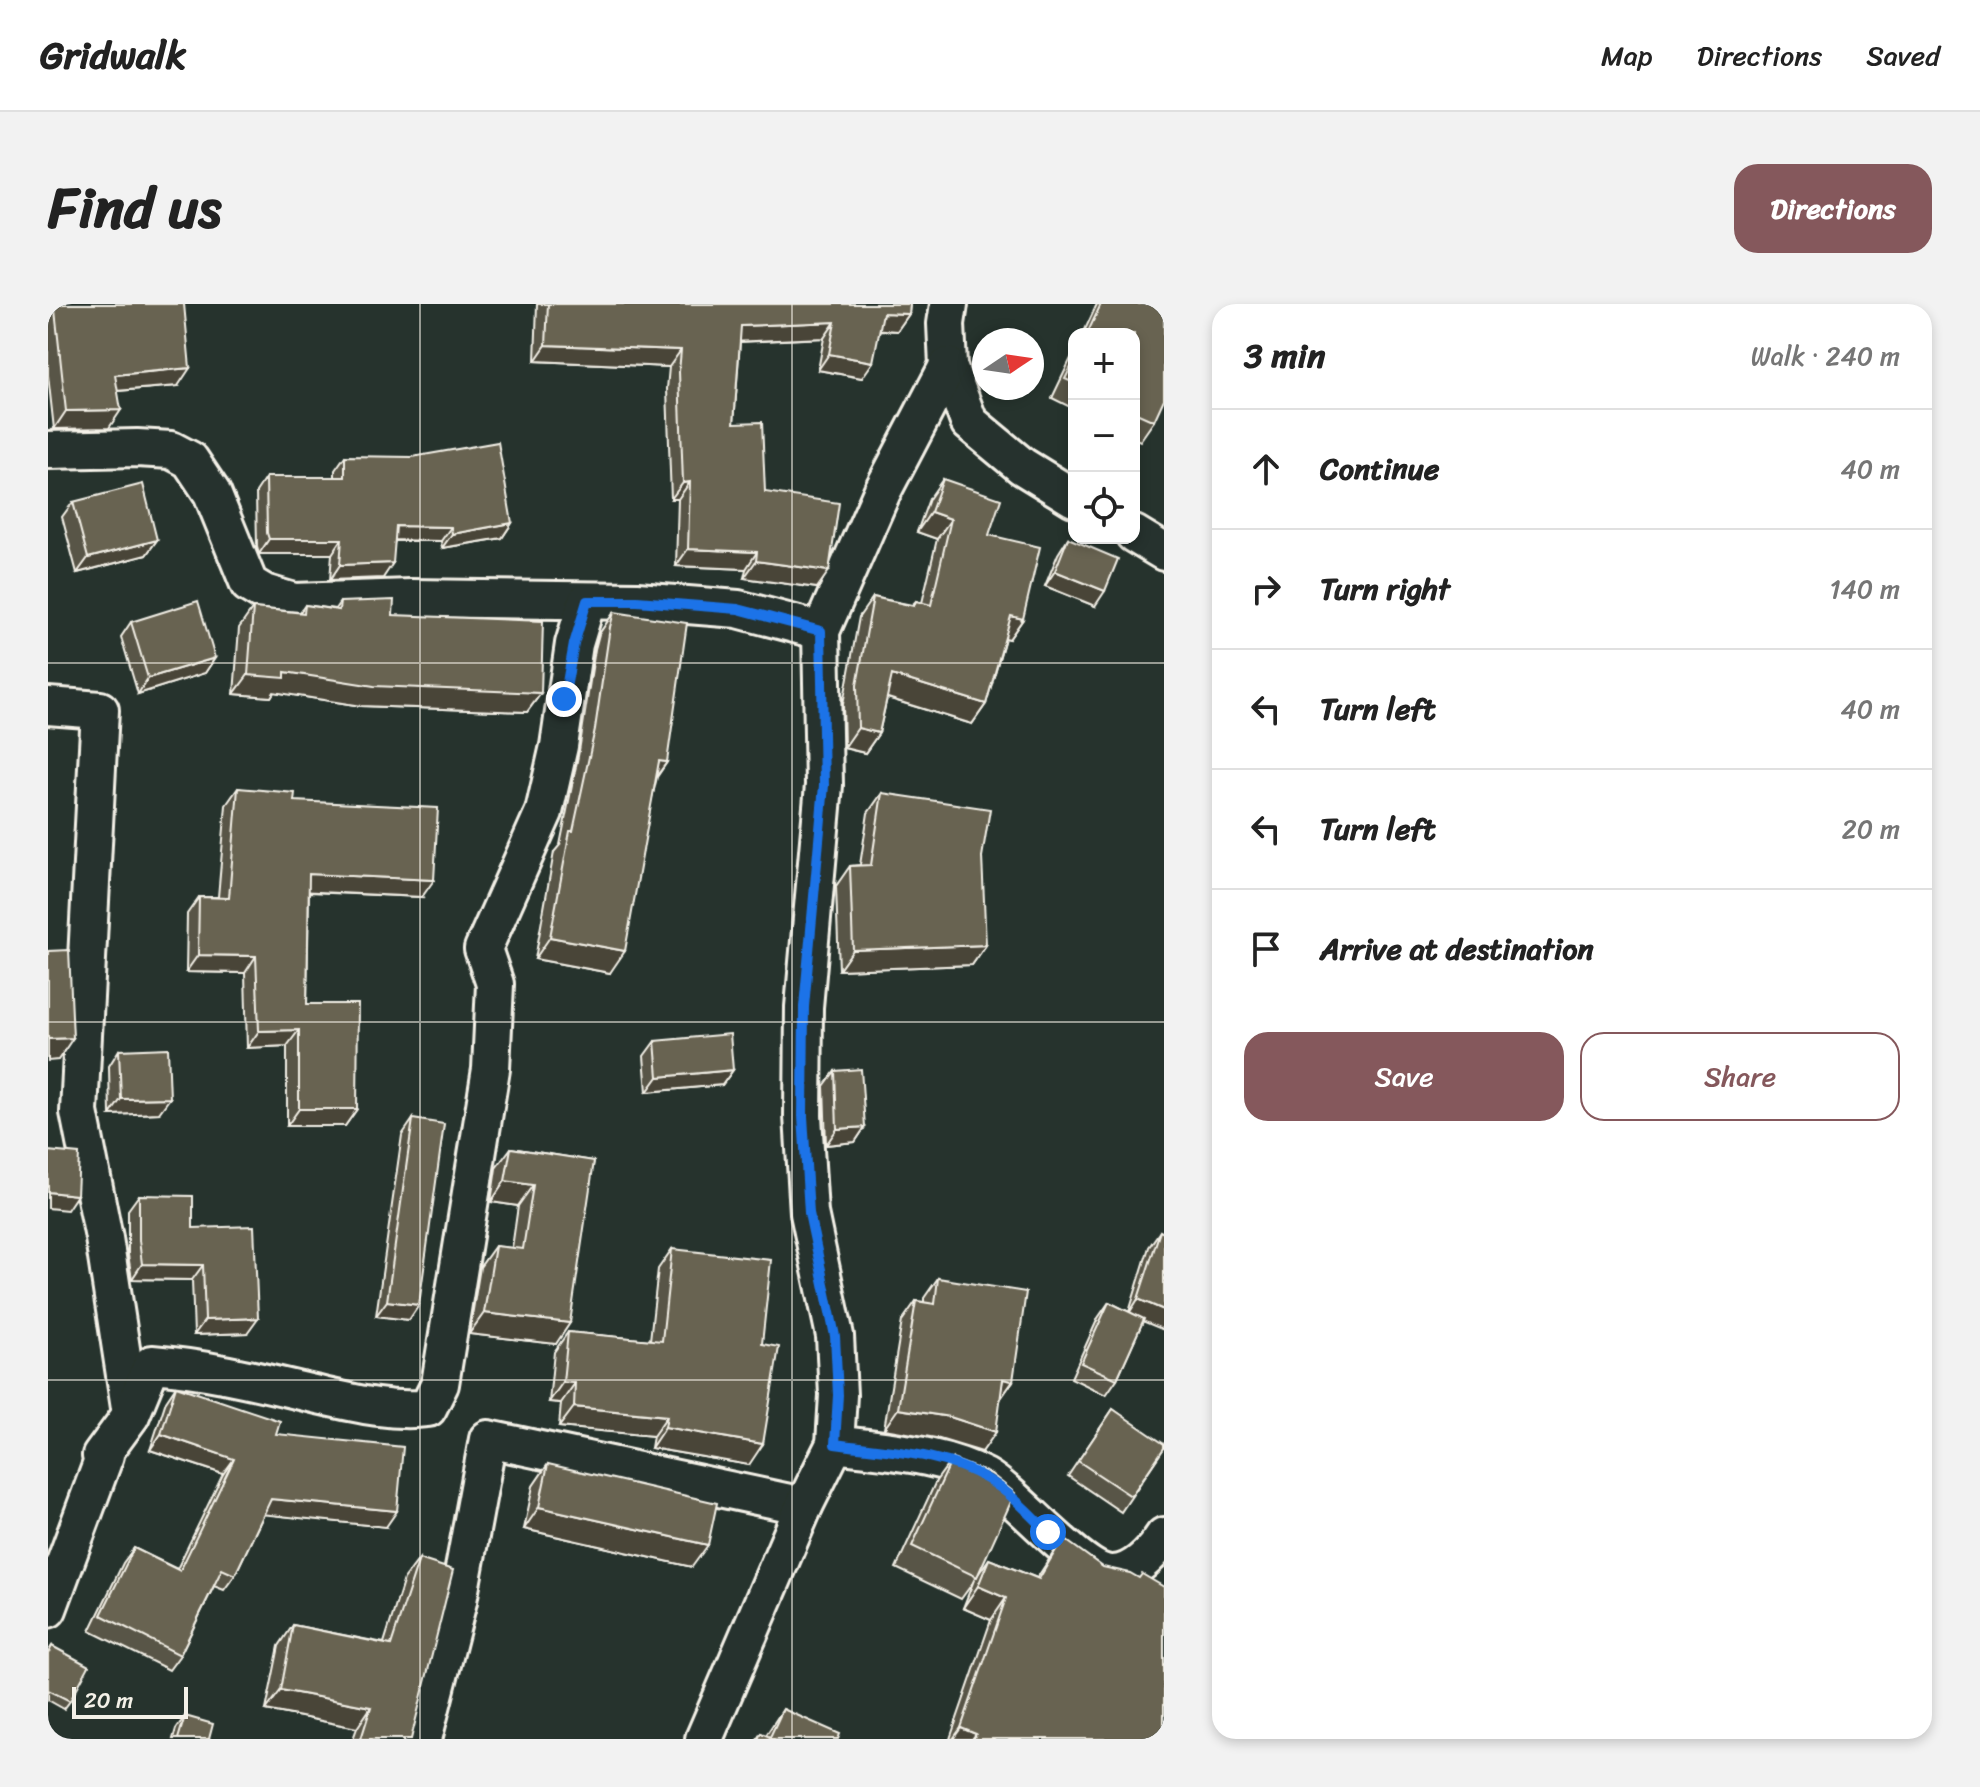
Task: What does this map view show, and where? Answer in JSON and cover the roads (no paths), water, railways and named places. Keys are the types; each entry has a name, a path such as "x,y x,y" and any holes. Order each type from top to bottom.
{"street":[{"path":"949,304 946,324 948,366 969,422 1022,466 1068,494"},
{"path":"704,1739 804,1506 835,1444 838,1395 835,1336 809,1213 803,1116 804,1007 824,785 821,631 882,492 948,366"},
{"path":"48,450 160,449 171,450 190,460 212,493 249,584 264,593 294,602 411,598 637,601 738,609 821,631"},
{"path":"1140,538 1164,552"},
{"path":"48,1609 105,1455 101,1456 131,1415 152,1364 199,1367 351,1403 405,1411 428,1408 440,1384 491,1069 495,984 483,949 544,812 559,746 574,644 587,601"},
{"path":"48,706 100,710 79,1112 104,1238 131,1415"},
{"path":"423,1739 458,1601 488,1439 804,1506"},
{"path":"835,1444 940,1459 985,1477 1089,1565 1109,1574 1126,1571 1154,1552 1164,1536"}]}
